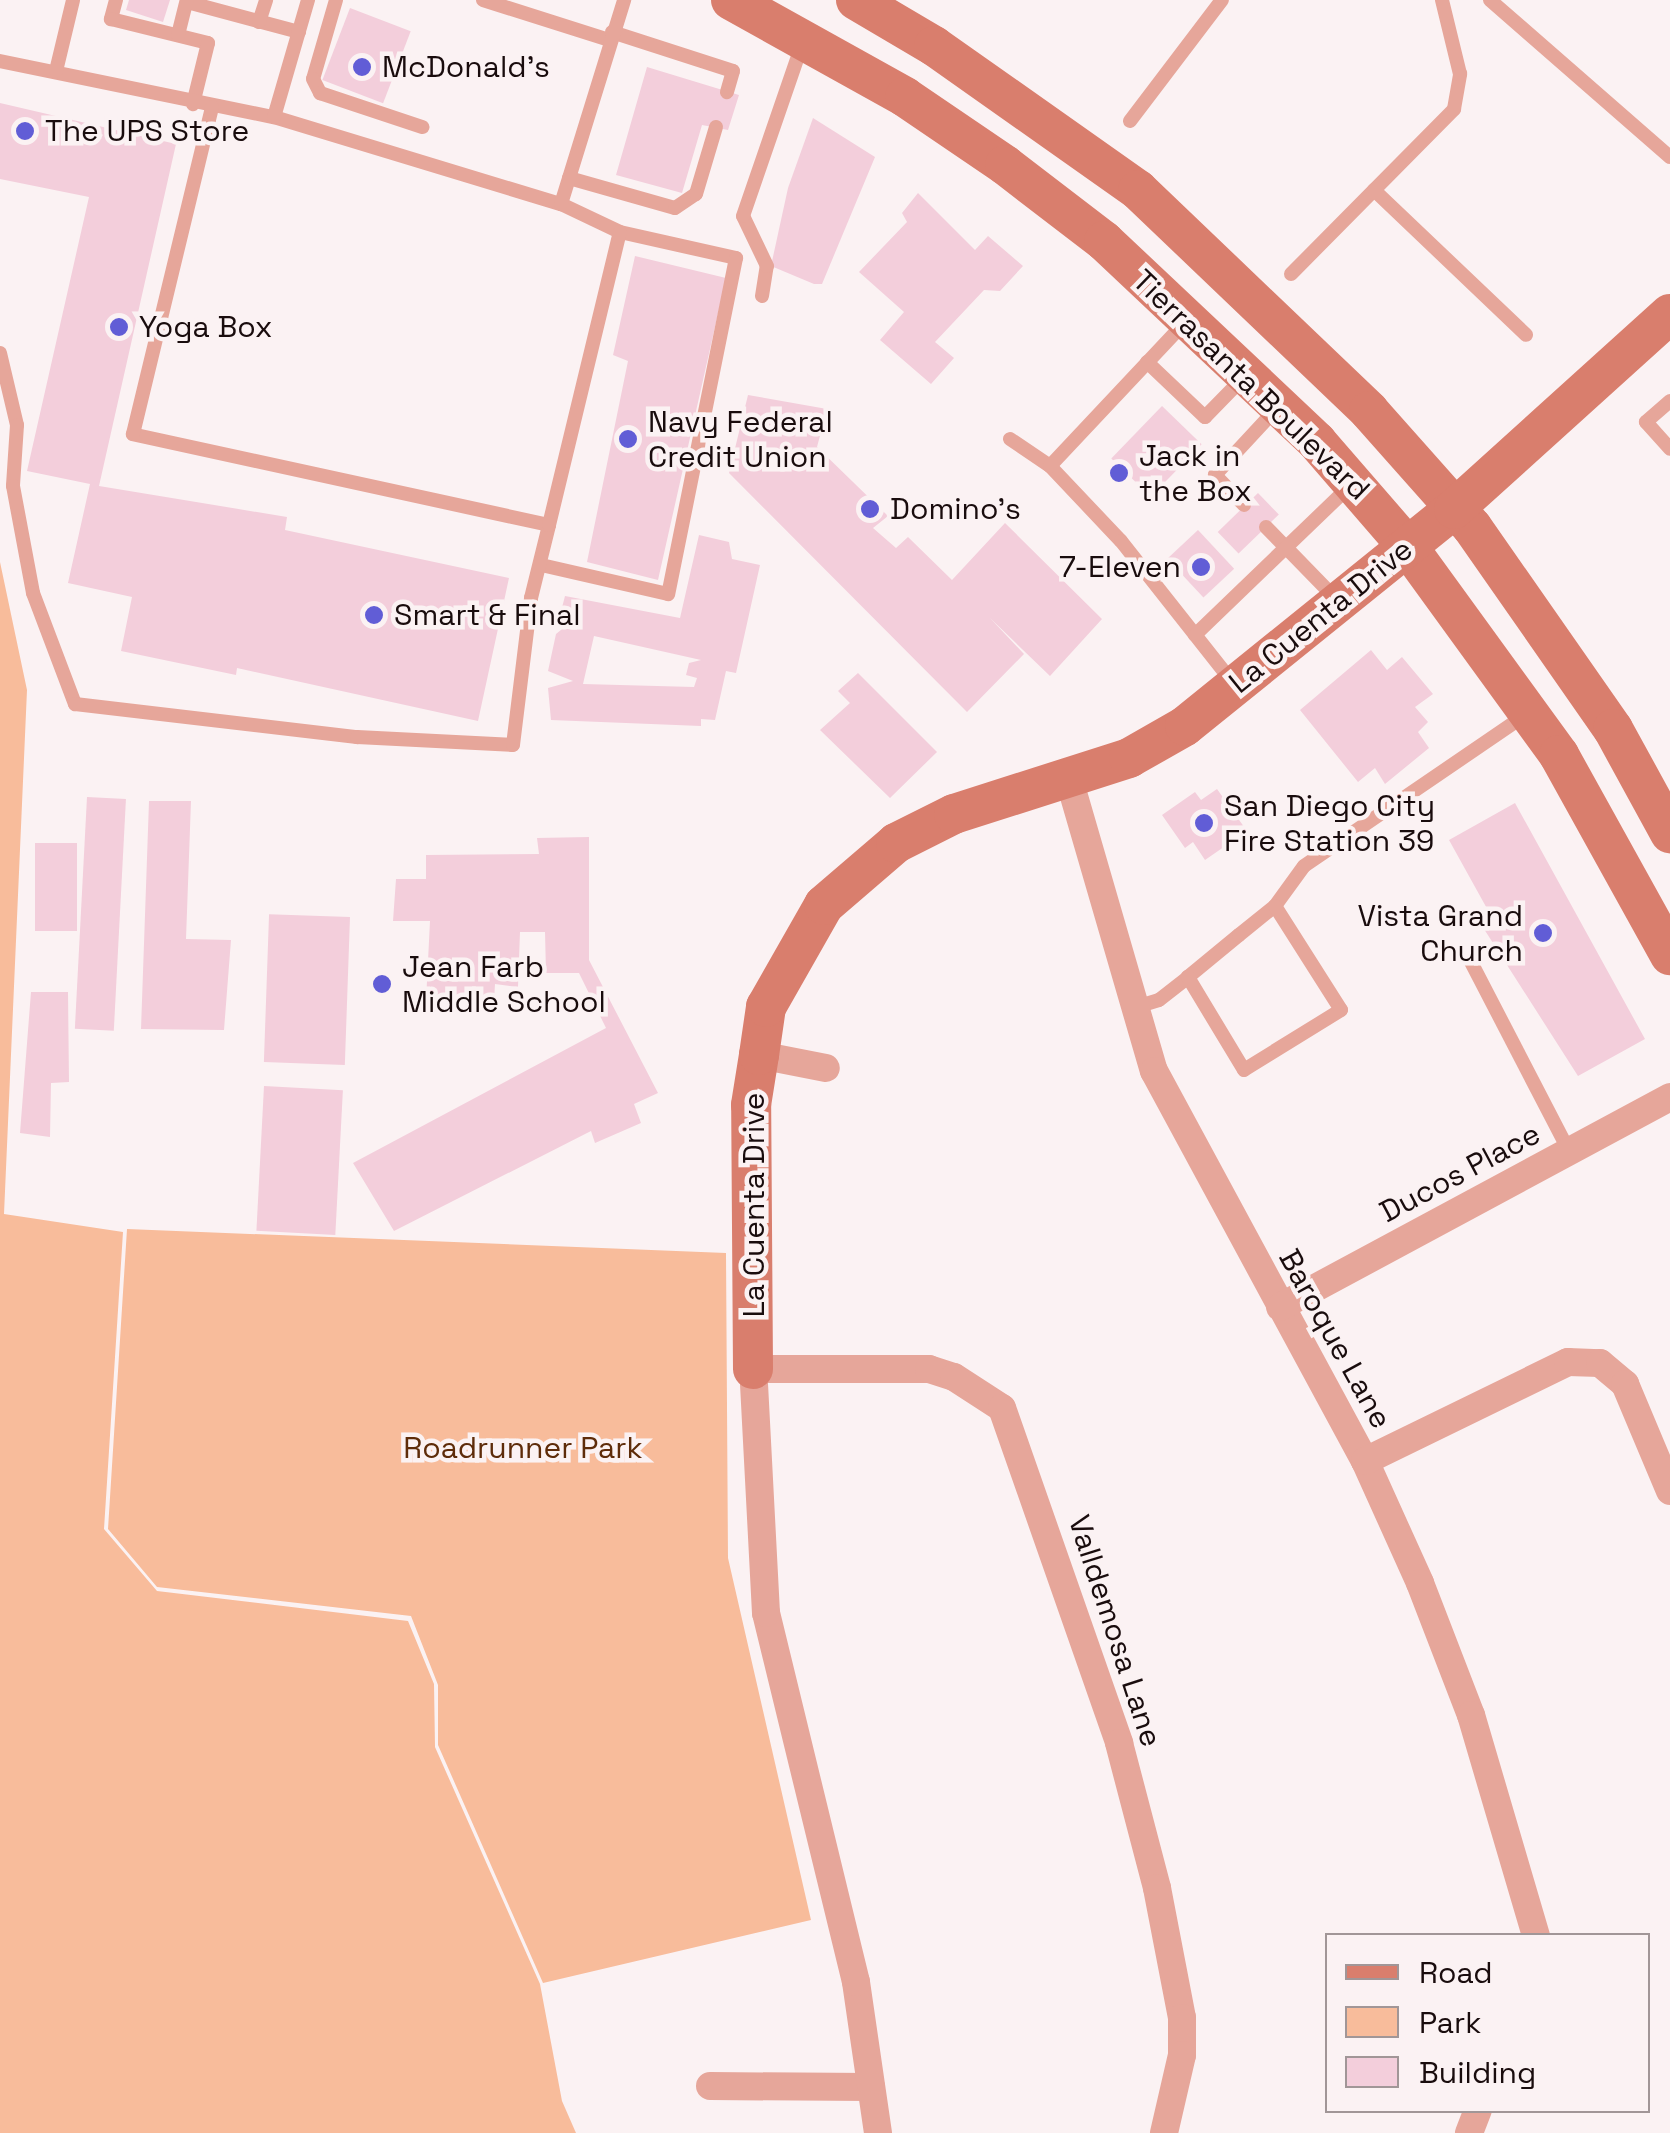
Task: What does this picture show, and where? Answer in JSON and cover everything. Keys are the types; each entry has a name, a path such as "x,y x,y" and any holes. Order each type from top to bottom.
{"main road":[{"name":"Tierrasanta Boulevard","path":"730,0 804,40 1005,165 1104,241 1354,483 1408,548 1559,755 1670,955"},
{"name":"Tierrasanta Boulevard","path":"856,0 934,46 1138,190 1368,411 1454,508 1613,729 1670,833"},
{"name":"La Cuenta Drive","path":"754,1369 751,1105 766,1007 824,905 896,843 954,814 1130,758 1235,686 1408,548 1666,328"}],"street":[{"name":"Baroque Lane","path":"1069,779 1154,1071 1365,1462 1471,1714 1535,1933"},
{"path":"759,1054 826,1068"},
{"name":"Ducos Place","path":"1280,1307 1670,1097"},
{"path":"1365,1462 1568,1362 1600,1364 1625,1384 1670,1491"},
{"name":"La Cuenta Drive","path":"754,1369 766,1613 856,1982 878,2133"},
{"name":"Valldemosa Lane","path":"754,1369 929,1369 954,1377 1002,1408 1119,1743 1157,1888 1182,2018 1182,2055 1164,2133"},
{"path":"710,2086 871,2087"}],"lane":[{"path":"56,71 72,0"},
{"path":"116,0 111,19 208,42 193,104"},
{"path":"259,22 266,0"},
{"path":"274,117 308,0"},
{"path":"336,0 313,79 320,93 422,128"},
{"path":"482,0 733,71 727,92"},
{"path":"561,204 624,0"},
{"path":"1130,121 1222,0"},
{"path":"1291,274 1454,110 1460,74 1442,0"},
{"path":"1490,0 1670,158"},
{"path":"178,35 187,1 298,32"},
{"path":"762,296 766,266 743,216 782,89 804,40"},
{"path":"0,60 193,104 274,117 561,204 620,232 736,258 668,594 540,565"},
{"path":"212,107 134,434 548,525"},
{"path":"568,178 675,208 696,194 716,128"},
{"path":"1374,190 1526,336"},
{"path":"0,353 17,424 13,486 32,592 75,704 357,737 513,745 548,525 620,232"},
{"path":"1050,466 1186,321"},
{"path":"1147,362 1205,417 1245,377"},
{"path":"1670,401 1646,422 1670,449"},
{"path":"1244,505 1215,475 1278,407"},
{"path":"1010,438 1050,466 1121,541 1235,686"},
{"path":"1195,634 1354,483"},
{"path":"1266,527 1339,602"},
{"path":"1136,1007 1159,1000 1275,906 1304,866 1528,713"},
{"path":"1188,977 1244,1070 1341,1010 1275,906"},
{"path":"1470,960 1569,1152"}],"green space":[{"path":"0,562 27,690 4,1214 123,1232 104,1529 157,1591 408,1621 434,1684 435,1747 540,1984 562,2101 576,2133 0,2133"},
{"name":"Roadrunner Park","path":"127,1229 726,1253 728,1558 811,1920 543,1983 438,1745 438,1685 411,1616 157,1587 108,1529"}],"building":[{"path":"129,0 170,0 163,22 126,10"},
{"path":"350,8 411,31 383,103 322,80"},
{"path":"647,67 739,95 728,130 702,125 682,193 616,175"},
{"path":"0,103 176,144 99,486 287,517 285,530 509,578 478,721 237,668 236,675 121,651 132,597 68,583 90,484 27,471 89,197 0,179"},
{"path":"813,118 875,157 822,284 771,266 788,188"},
{"path":"918,193 975,250 988,236 1023,266 1000,291 984,290 935,342 954,358 931,384 880,340 904,312 859,272 907,222 902,213"},
{"path":"635,256 726,278 658,580 587,562 628,361 613,355"},
{"path":"748,395 827,409 817,447 888,516 873,528 896,548 908,537 952,580 1005,523 1102,619 1050,676 990,618 1024,654 967,712 729,473"},
{"path":"1162,406 1202,444 1151,497 1111,459"},
{"path":"1258,493 1279,515 1239,553 1218,532"},
{"path":"1198,530 1234,569 1203,597 1167,559"},
{"path":"699,535 729,542 732,559 760,565 736,673 726,671 715,720 701,719 701,726 551,720 548,688 573,681 548,671 556,634 567,625 558,623 565,596 680,618","holes":["594,636 701,660 689,663 686,675 697,678 694,687 583,684"]},
{"path":"1371,650 1387,670 1402,657 1433,694 1415,707 1428,722 1418,732 1429,748 1385,784 1375,768 1358,782 1300,710"},
{"path":"858,673 937,752 890,798 820,730 850,703 838,691"},
{"name":"San Diego City Fire Station 39","path":"1217,789 1247,831 1205,860 1193,842 1185,848 1162,815 1195,792 1201,800"},
{"path":"87,797 126,799 114,1031 75,1029"},
{"path":"149,801 191,801 186,939 231,940 224,1030 141,1029"},
{"path":"1515,803 1645,1039 1578,1076 1484,929 1495,923 1449,840"},
{"path":"589,837 589,960 658,1093 634,1104 641,1123 595,1143 591,1131 394,1231 353,1163 606,1028 579,973 546,973 545,932 520,932 518,987 495,984 494,1001 426,1001 430,921 393,921 396,879 426,879 426,855 539,854 537,838"},
{"path":"35,843 77,843 77,931 35,931"},
{"path":"269,914 350,917 345,1065 264,1062"},
{"path":"31,992 68,992 69,1082 51,1083 50,1137 20,1133"},
{"path":"264,1086 343,1090 335,1235 256,1231"}],"place":[{"name":"McDonald's","path":"362,67"},
{"name":"The UPS Store","path":"25,131"},
{"name":"Yoga Box","path":"119,327"},
{"name":"Navy Federal Credit Union","path":"628,439"},
{"name":"Jack in the Box","path":"1119,473"},
{"name":"Domino's","path":"870,509"},
{"name":"7-Eleven","path":"1201,567"},
{"name":"Smart & Final","path":"374,615"},
{"name":"San Diego City Fire Station 39","path":"1204,823"},
{"name":"Vista Grand Church","path":"1543,933"},
{"name":"Jean Farb Middle School","path":"382,984"}]}
